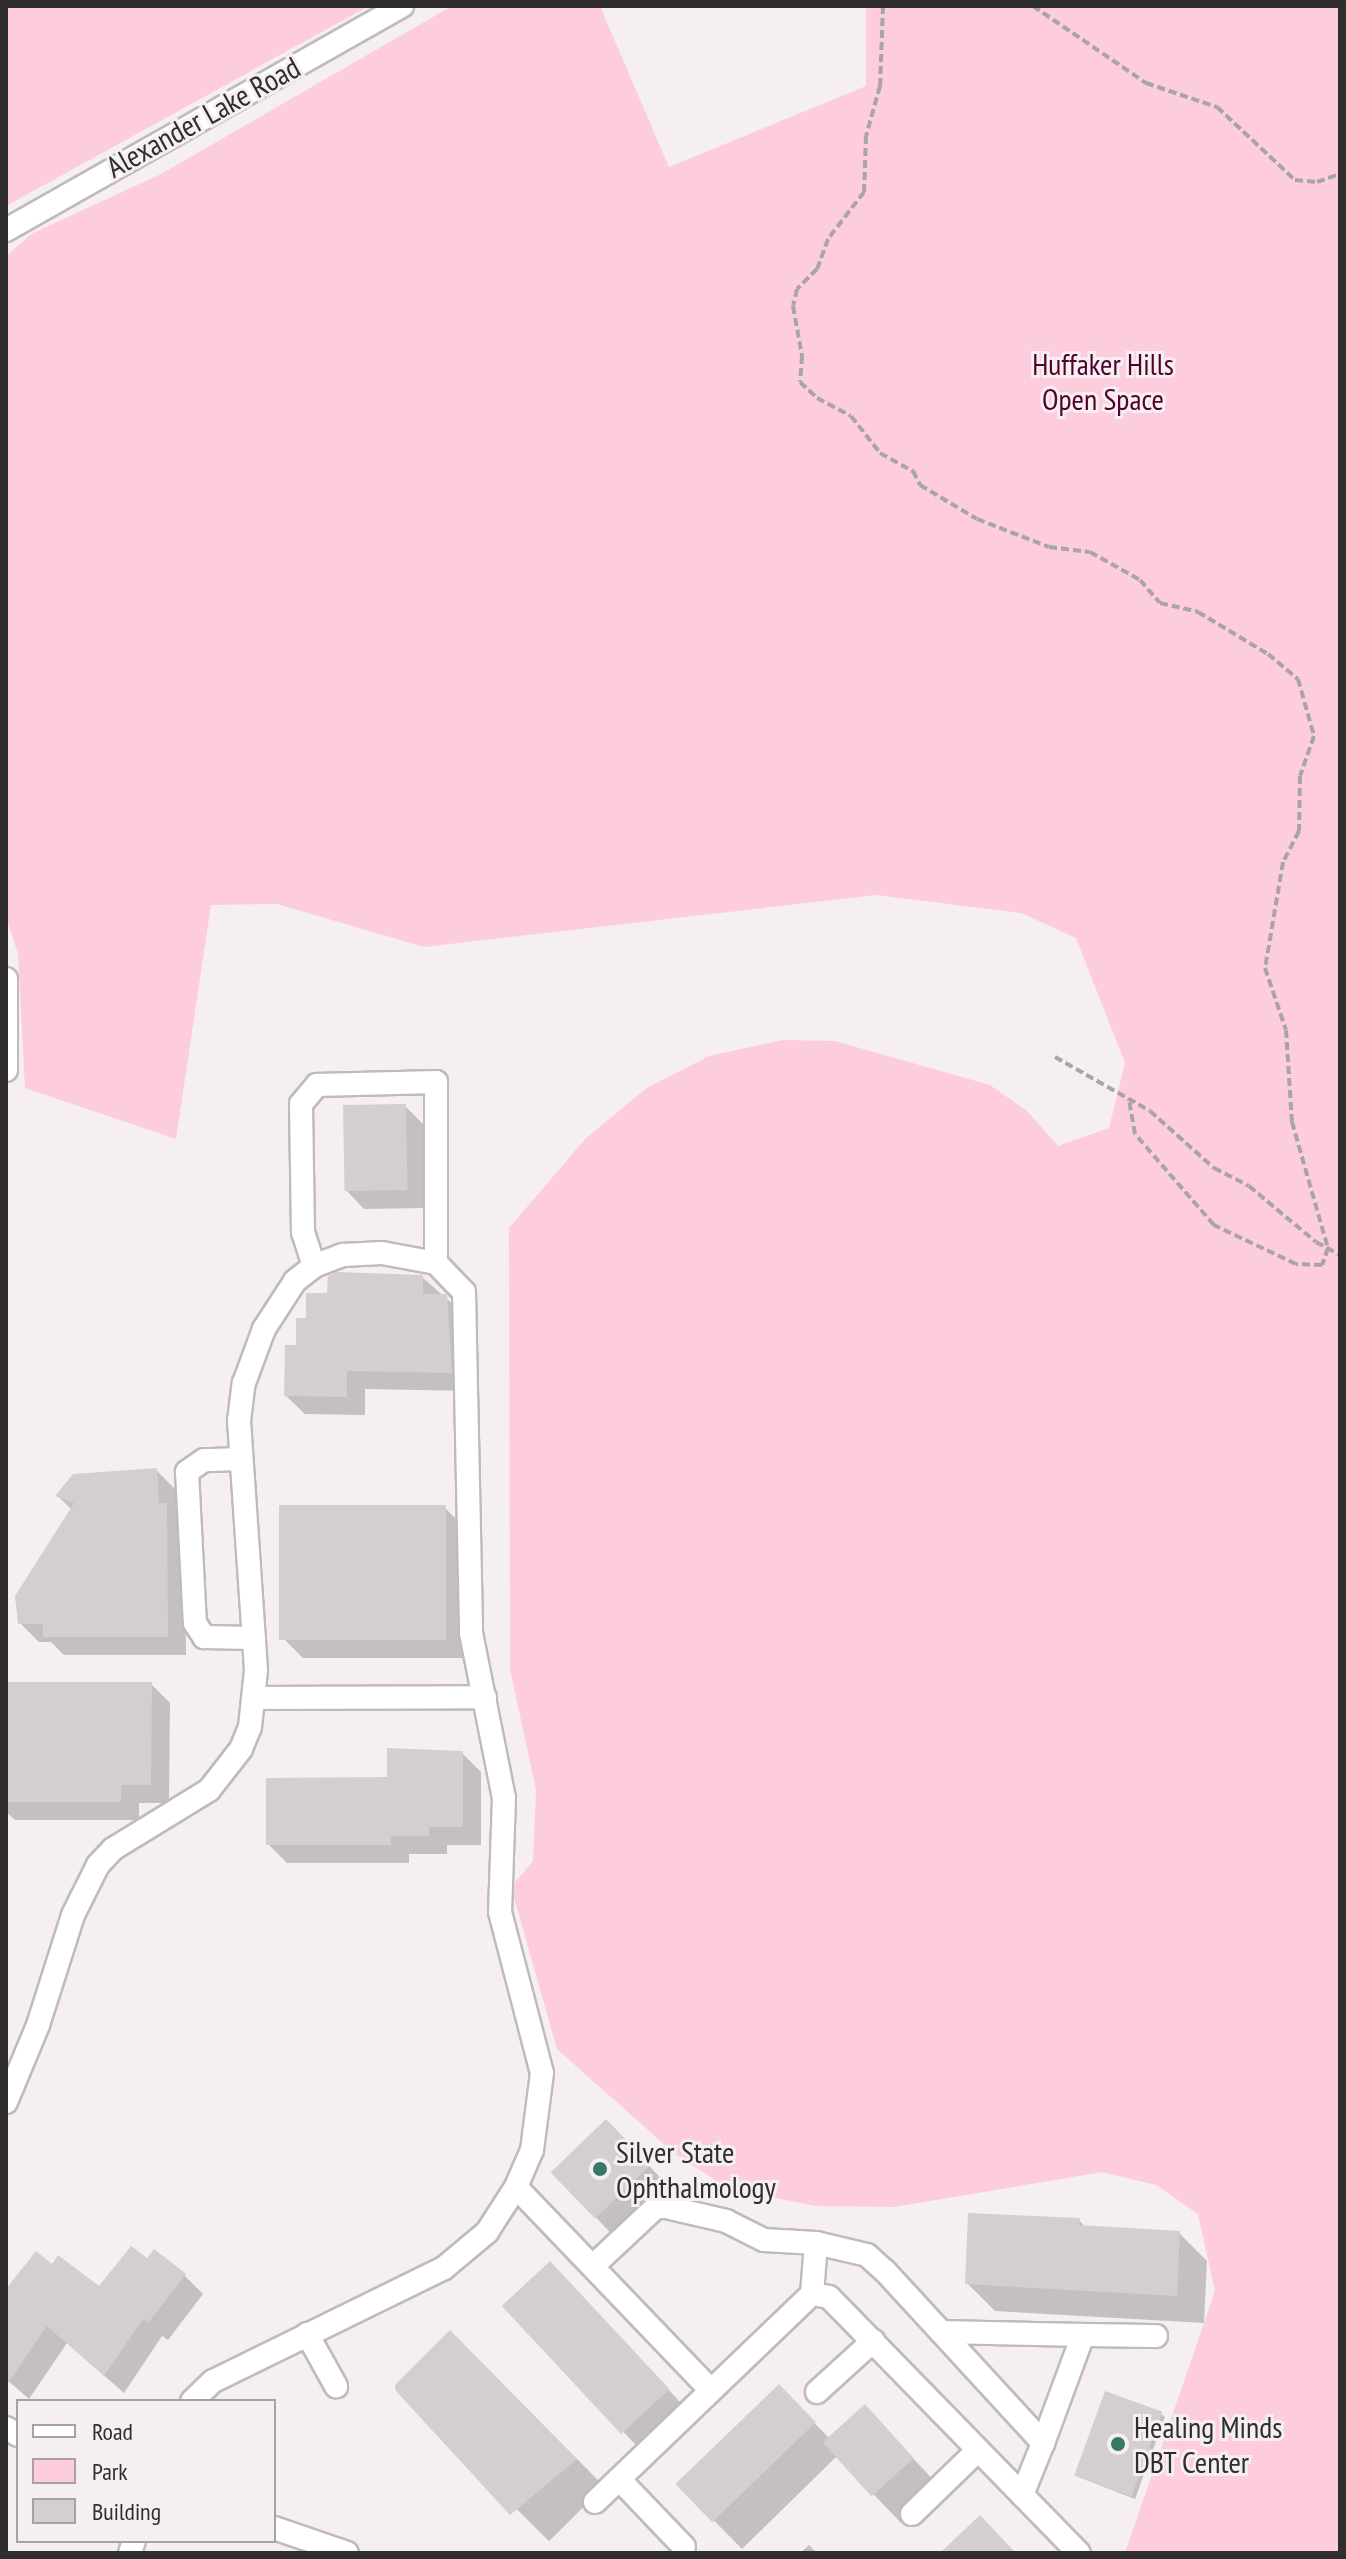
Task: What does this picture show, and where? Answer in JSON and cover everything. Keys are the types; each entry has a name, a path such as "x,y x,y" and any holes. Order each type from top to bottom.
{"street":[{"name":"Alexander Lake Road","path":"6,230 402,6"},
{"path":"6,979 6,1070"},
{"path":"314,1266 303,1232 301,1104 317,1085 436,1082 436,1263"},
{"path":"6,2102 91,1876 113,1849 209,1790 226,1773 250,1727 255,1698 254,1638 241,1459 244,1383 264,1329 295,1281 314,1266 343,1255 382,1253 436,1263 464,1292 471,1633 504,1798 500,1912 542,2073 532,2150 516,2187 487,2232 444,2268 213,2381 194,2399"},
{"path":"241,1459 204,1460 187,1472 195,1623 204,1637 254,1638"},
{"path":"255,1698 485,1697"},
{"path":"516,2187 711,2390"},
{"path":"594,2265 656,2207 726,2221 764,2240 816,2243 867,2255 1043,2443"},
{"path":"595,2502 812,2294 816,2243"},
{"path":"812,2294 829,2297 1079,2553"},
{"path":"941,2332 1156,2336"},
{"path":"307,2334 336,2386"},
{"path":"1022,2495 1083,2335"},
{"path":"817,2392 873,2341"},
{"path":"912,2514 978,2450"},
{"path":"619,2479 684,2547"},
{"path":"276,2529 347,2553"}],"path":[{"path":"883,6 880,86 866,136 864,192 828,239 817,269 797,289 793,306 802,356 800,382 817,398 851,416 880,453 913,471 920,485 977,519 1049,547 1090,552 1140,580 1160,603 1198,612 1268,654 1298,679 1314,749 1300,776 1299,831 1283,862 1265,968 1286,1030 1292,1122 1328,1248 1322,1265 1310,1269 1214,1225 1135,1134 1129,1100"},
{"path":"1033,6 1146,83 1217,107 1295,180 1317,182 1340,174"},
{"path":"1055,1057 1129,1100 1340,1255"}],"green space":[{"path":"6,6 369,6 6,206"},
{"name":"Huffaker Hills Open Space","path":"452,6 600,6 669,167 866,86 866,6 1340,6 1340,2553 1125,2553 1215,2291 1198,2214 1156,2185 1102,2172 894,2207 816,2206 729,2189 674,2153 557,2049 511,1887 533,1861 536,1790 510,1669 509,1228 586,1138 647,1088 709,1056 783,1040 835,1041 990,1085 1027,1111 1058,1146 1109,1128 1125,1063 1076,938 1021,913 876,895 424,947 277,904 211,905 176,1139 25,1088 18,954 6,916 6,257 31,234 161,174"}],"building":[{"path":"406,1104 408,1190 345,1191 343,1105"},
{"path":"337,1272 423,1275 423,1294 447,1294 452,1373 347,1371 347,1397 284,1396 285,1345 296,1345 296,1318 306,1318 306,1293 327,1293 328,1276"},
{"path":"157,1468 159,1503 167,1503 168,1637 43,1637 43,1624 18,1624 15,1596 74,1503 55,1496 73,1474"},
{"path":"279,1505 446,1505 446,1640 279,1640"},
{"path":"6,1682 152,1682 151,1785 121,1785 121,1802 6,1802"},
{"path":"387,1748 463,1751 463,1827 429,1827 429,1836 391,1836 391,1845 266,1845 266,1778 387,1777"},
{"name":"Silver State Ophthalmology","path":"606,2119 650,2165 595,2219 551,2172"},
{"path":"968,2213 1080,2218 1079,2225 1180,2231 1177,2296 965,2284"},
{"path":"131,2246 147,2258 154,2249 186,2274 148,2323 143,2319 104,2376 47,2326 6,2386 6,2289 36,2251 52,2264 58,2255 99,2286"},
{"path":"550,2261 669,2389 621,2434 502,2306"},
{"path":"450,2330 577,2459 510,2515 396,2391 395,2385"},
{"path":"779,2384 816,2422 712,2522 675,2484"},
{"name":"Healing Minds DBT Center","path":"1105,2391 1162,2412 1132,2496 1074,2476"},
{"path":"865,2404 914,2458 871,2496 823,2442"},
{"path":"980,2515 1016,2553 940,2553"}],"place":[{"name":"Silver State Ophthalmology","path":"600,2169"},
{"name":"Healing Minds DBT Center","path":"1118,2444"}]}
